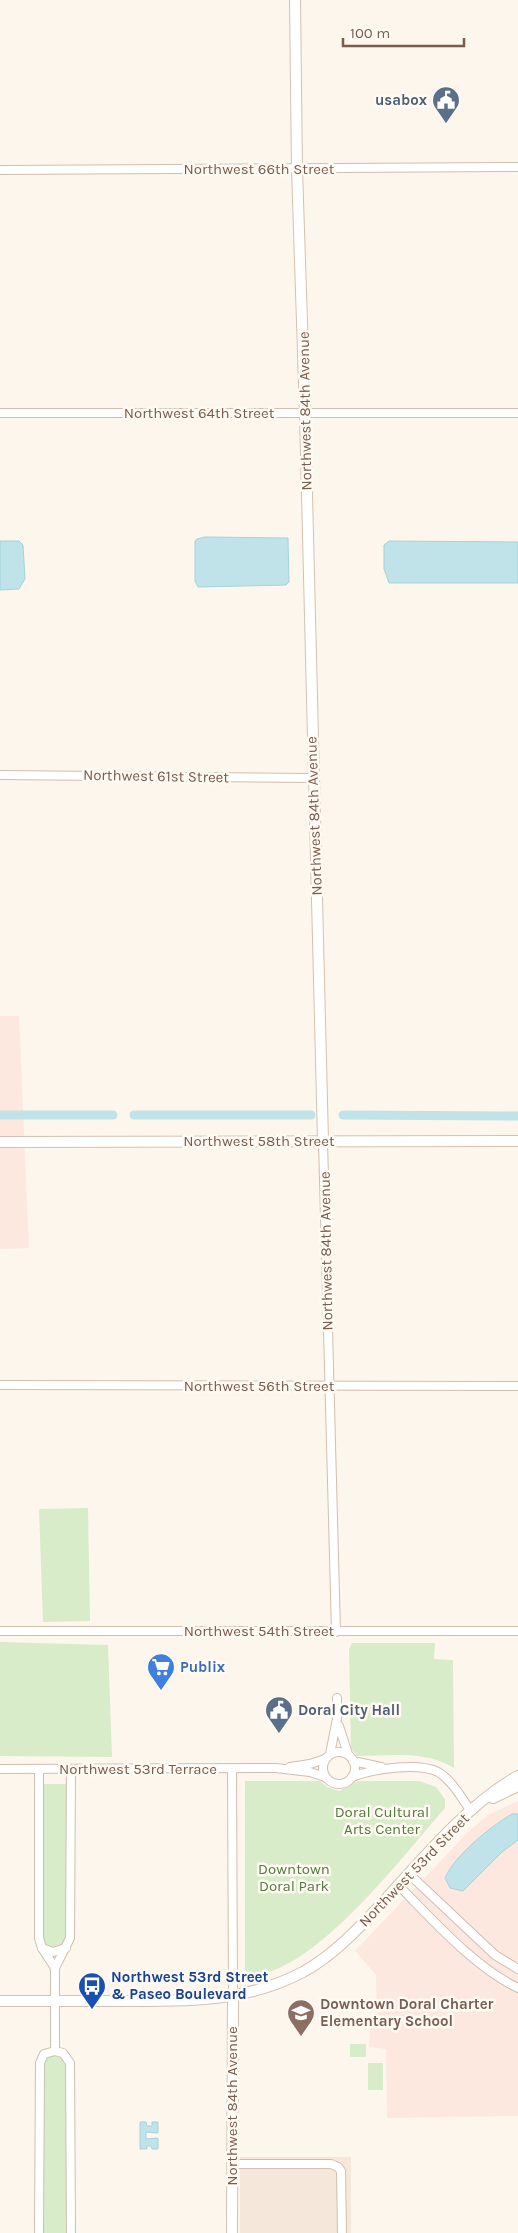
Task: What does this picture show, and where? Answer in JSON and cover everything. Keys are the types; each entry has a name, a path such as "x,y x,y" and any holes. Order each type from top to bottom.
{"street":[{"name":"Northwest 84th Avenue","path":"296,0 297,169 336,1632"},
{"name":"Northwest 66th Street","path":"0,170 518,167"},
{"name":"Northwest 64th Street","path":"0,413 518,413"},
{"name":"Northwest 61st Street","path":"0,775 313,778"},
{"name":"Northwest 58th Street","path":"0,1142 518,1141"},
{"name":"Northwest 56th Street","path":"0,1385 518,1386"},
{"name":"Northwest 54th Street","path":"0,1631 518,1631"},
{"path":"337,1698 338,1719 348,1754 353,1761 355,1770 352,1777 345,1783 339,1784 330,1782 325,1777 323,1768 328,1757 338,1719"},
{"path":"328,1757 339,1752 348,1754"},
{"name":"Northwest 53rd Terrace","path":"0,1769 276,1768 310,1764 328,1757"},
{"path":"353,1761 388,1768 427,1769 439,1773 472,1811"},
{"name":"Northwest 53rd Terrace","path":"276,1768 310,1772 325,1777"},
{"path":"352,1777 388,1768"},
{"path":"39,1769 39,1938 42,1948 55,1968"},
{"path":"55,2051 55,1968 70,1938 71,1769"},
{"name":"Northwest 84th Avenue","path":"232,1769 232,2233"},
{"name":"Northwest 53rd Street","path":"0,2001 208,2001 233,1997 281,1982 314,1965 341,1946 472,1811 498,1789 518,1776"},
{"name":"Northwest 53rd Street","path":"485,1801 518,1786"},
{"path":"409,1874 495,1955 518,1969"},
{"path":"399,1886 474,1958 492,1973 518,1988"},
{"path":"42,1948 53,1952 67,1947"},
{"path":"39,2233 40,2063 44,2054 55,2051 67,2056 70,2063 71,2233"},
{"path":"232,2164 331,2164 338,2167 341,2171 342,2233"}],"shaded area":[{"path":"0,1016 19,1016 29,1248 0,1249"},
{"path":"518,1801 518,2116 387,2118 386,2049 369,2047 370,2028 377,2026 376,1975 355,1951 470,1830 488,1815"},
{"path":"240,2157 351,2157 351,2233 240,2233"}],"green space":[{"path":"88,1508 90,1621 43,1622 39,1509"},
{"path":"0,1642 108,1645 112,1757 0,1756"},
{"path":"352,1643 435,1643 434,1659 453,1660 454,1768 443,1762 419,1756 357,1756 351,1748 349,1649"},
{"name":"Downtown Doral Park","path":"245,1781 320,1781 327,1787 339,1791 358,1781 419,1781 436,1787 445,1799 445,1808 382,1881 329,1934 302,1955 275,1970 250,1975 245,1970"},
{"path":"41,1784 67,1784 67,1938 61,1947 52,1948 42,1941"},
{"path":"350,2044 366,2044 366,2057 350,2057"},
{"path":"51,2054 60,2055 68,2065 68,2233 44,2233 42,2230 42,2064 44,2058"},
{"path":"368,2063 383,2063 383,2090 368,2090"}],"water":[{"path":"205,537 288,538 289,582 286,585 198,587 195,581 195,541"},
{"path":"0,541 19,541 23,545 25,579 19,589 0,590"},
{"path":"389,541 518,542 518,583 389,583 384,569 384,545"},
{"path":"512,1814 518,1814 518,1840 502,1852 463,1891 450,1888 445,1878 456,1860 484,1834"},
{"path":"140,2122 146,2122 147,2126 152,2126 152,2122 158,2122 158,2133 146,2132 146,2139 158,2138 158,2149 152,2149 151,2146 147,2146 147,2149 140,2149"}],"waterway":[{"path":"0,1115 113,1115"},
{"path":"134,1115 311,1115"},
{"path":"343,1115 518,1116"}],"place":[{"name":"usabox","path":"446,124"},
{"name":"Publix","path":"161,1691"},
{"name":"Doral City Hall","path":"279,1734"},
{"name":"Northwest 53rd Street & Paseo Boulevard","path":"92,2010"},
{"name":"Downtown Doral Charter Elementary School","path":"301,2037"}],"park label":[{"name":"Doral Cultural Arts Center","path":"382,1820"}]}
